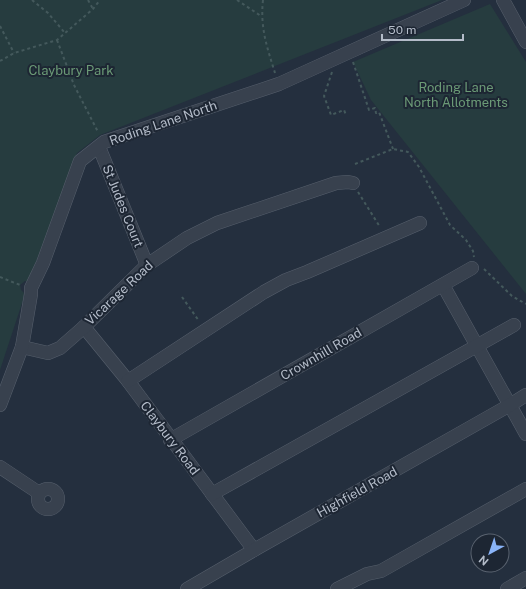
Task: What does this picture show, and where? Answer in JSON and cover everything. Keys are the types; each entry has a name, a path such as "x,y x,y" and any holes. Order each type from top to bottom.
{"street":[{"name":"Roding Lane North","path":"0,405 22,347 32,294 31,288 43,263 80,161 101,144 279,84 464,0"},
{"path":"503,0 526,42"},
{"name":"St Judes Court","path":"101,144 147,265"},
{"name":"Vicarage Road","path":"22,347 48,353 60,348 84,327 147,265 187,238 217,223 336,183 348,182 353,184"},
{"path":"128,381 264,292 286,280 388,238 420,223"},
{"name":"Crownhill Road","path":"170,440 476,265"},
{"path":"443,285 526,434"},
{"path":"212,494 514,325"},
{"name":"Claybury Road","path":"84,327 128,381 170,440 254,550"},
{"name":"Highfield Road","path":"187,589 510,406 526,395"},
{"path":"0,467 39,492"},
{"path":"337,589 367,574 381,571 526,489"},
{"path":"507,589 526,578"}],"path":[{"path":"32,0 48,13 65,33"},
{"path":"88,0 93,9"},
{"path":"0,61 14,53 57,40 93,9 100,0"},
{"path":"238,0 261,16"},
{"path":"263,0 261,16 266,45 279,84"},
{"path":"0,26 14,53"},
{"path":"57,40 74,85 101,144"},
{"path":"350,53 370,110 375,108 376,113 378,112 393,149"},
{"path":"329,62 332,73 324,96 331,115 344,110 346,115"},
{"path":"355,164 393,149 408,152 419,167 450,225 466,240 473,251 476,265 512,296 526,304"},
{"path":"353,184 376,222 388,238"},
{"path":"0,278 31,288"},
{"path":"182,297 200,322"}],"green space":[{"name":"Claybury Park","path":"0,0 442,0 100,135 77,153 29,281 25,281 20,285 21,290 25,294 0,370"},
{"name":"Roding Lane North Allotments","path":"490,4 526,62 526,294 371,100 353,62"}]}
